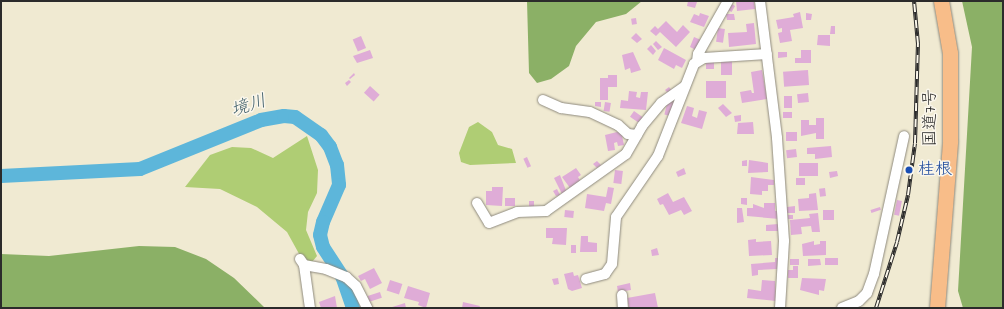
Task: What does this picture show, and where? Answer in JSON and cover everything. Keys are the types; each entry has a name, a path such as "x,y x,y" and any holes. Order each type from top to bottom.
{"highway":[{"name":"国道7号","path":"937,307 950,141 950,53 941,1"}],"street":[{"path":"586,280 605,274 612,264 616,217 658,156 685,86 697,61 698,54 728,1"},
{"path":"760,1 777,138 784,241 780,308"},
{"path":"697,61 767,54"},
{"path":"477,203 489,223 517,212 546,211 626,154 637,134 661,103 685,86"},
{"path":"543,100 561,108 590,112 618,125 628,134 637,134"},
{"path":"842,308 859,301 867,293 874,274 904,136"},
{"path":"310,308 302,262 341,275 356,286 367,308"},
{"path":"622,295 623,308"}],"green space":[{"path":"527,1 642,1 626,14 596,22 576,46 569,66 551,79 537,83 529,73"},
{"path":"962,1 1003,1 1003,308 963,308 958,291 972,47"},
{"path":"478,122 492,132 498,145 512,149 516,163 470,165 461,162 459,153 469,127"},
{"path":"307,136 318,170 317,193 308,212 306,230 317,256 312,262 303,261 287,232 257,207 220,189 185,187 210,155 232,147 251,148 273,158"},
{"path":"139,246 175,247 206,259 234,278 265,308 1,308 1,254 49,256"}],"building":[{"path":"688,1 697,2 695,8 687,6"},
{"path":"736,1 754,1 755,9 737,11"},
{"path":"730,3 735,6 732,12 726,9"},
{"path":"800,12 803,28 790,30 792,41 780,43 778,33 782,32 782,28 778,29 776,20 794,17 793,14"},
{"path":"700,13 709,16 704,27 690,22 694,14 699,16"},
{"path":"806,13 812,14 811,20 806,20"},
{"path":"726,14 734,14 735,20 727,20"},
{"path":"636,18 637,24 632,25 631,19"},
{"path":"666,21 677,32 683,25 690,32 676,47 660,32 656,36 650,31 655,26 658,29"},
{"path":"754,23 756,44 729,47 728,33 747,32 746,24"},
{"path":"831,26 835,26 835,34 830,34"},
{"path":"718,28 725,29 723,43 716,42"},
{"path":"636,33 642,39 637,43 631,38"},
{"path":"818,35 830,35 830,46 817,45"},
{"path":"361,36 366,48 358,51 353,40"},
{"path":"694,37 701,40 696,50 690,47"},
{"path":"656,41 662,47 658,50 653,44"},
{"path":"651,45 656,51 653,55 647,49"},
{"path":"664,48 686,60 682,68 676,65 674,69 658,60"},
{"path":"370,50 373,58 357,63 353,56"},
{"path":"801,50 811,50 811,63 795,63 795,58 801,58"},
{"path":"633,52 641,70 631,73 630,68 625,70 622,55"},
{"path":"778,52 787,52 787,57 778,58"},
{"path":"721,59 732,59 732,75 721,75"},
{"path":"706,62 714,62 714,69 706,69"},
{"path":"762,70 767,99 742,103 740,92 751,90 752,93 754,93 751,72"},
{"path":"808,70 809,85 784,87 783,72"},
{"path":"354,73 355,75 350,79 349,78"},
{"path":"608,75 617,75 617,87 608,87 608,100 600,100 600,78 608,78"},
{"path":"349,80 351,82 347,86 345,83"},
{"path":"706,81 726,81 726,98 706,98"},
{"path":"370,86 380,95 374,101 364,93"},
{"path":"669,87 672,91 668,93 665,90"},
{"path":"629,91 637,92 636,97 640,98 641,92 648,92 646,110 620,108 621,100 628,101"},
{"path":"808,93 809,102 798,103 797,94"},
{"path":"784,96 792,96 792,108 784,108"},
{"path":"668,100 676,102 672,116 664,115"},
{"path":"595,102 601,102 601,107 595,106"},
{"path":"605,102 611,103 610,112 604,111"},
{"path":"723,104 732,113 726,117 718,108"},
{"path":"687,106 694,108 692,116 697,118 699,110 707,112 702,129 681,123"},
{"path":"634,111 644,118 640,124 630,117"},
{"path":"783,112 792,112 792,118 783,118"},
{"path":"741,115 741,121 735,122 734,116"},
{"path":"816,118 824,118 824,139 816,139 816,133 801,136 801,120 809,120 809,125 816,125"},
{"path":"753,122 754,134 737,134 738,123"},
{"path":"621,131 624,145 618,146 617,142 614,143 615,150 608,151 605,135"},
{"path":"786,132 797,132 797,141 786,141"},
{"path":"831,146 832,157 815,159 815,154 807,154 807,148"},
{"path":"796,149 797,157 787,158 786,150"},
{"path":"527,157 531,166 527,168 523,159"},
{"path":"747,160 747,166 742,166 742,161"},
{"path":"749,160 768,163 768,172 748,173"},
{"path":"597,161 601,165 597,168 593,164"},
{"path":"799,163 818,163 818,176 799,176"},
{"path":"576,168 581,175 578,177 581,182 570,188 562,177"},
{"path":"684,168 686,174 678,177 676,172"},
{"path":"615,170 623,171 621,184 613,183"},
{"path":"837,171 838,176 830,178 829,172"},
{"path":"560,175 567,193 563,196 554,178"},
{"path":"751,177 774,180 774,185 768,185 768,191 762,191 762,195 750,194"},
{"path":"796,178 805,178 805,185 796,185"},
{"path":"492,187 503,187 502,206 486,205 486,191 492,191"},
{"path":"608,187 614,188 611,204 606,203 604,211 585,208 587,194 606,197"},
{"path":"825,188 826,196 820,197 819,189"},
{"path":"557,189 560,195 556,196 553,191"},
{"path":"668,193 673,202 684,197 692,211 684,215 681,210 669,215 663,204 660,205 657,199"},
{"path":"816,193 818,210 799,211 798,199 809,198 809,194"},
{"path":"505,198 515,198 515,206 505,206"},
{"path":"741,198 747,198 747,205 741,204"},
{"path":"897,200 902,201 899,216 894,215"},
{"path":"529,201 534,201 534,207 529,207"},
{"path":"764,203 775,203 775,211 779,211 779,219 747,216 747,208 753,208 753,204 764,208"},
{"path":"795,206 795,213 787,213 787,207"},
{"path":"880,207 881,210 871,213 870,210"},
{"path":"737,208 742,208 744,222 737,223"},
{"path":"565,210 574,211 573,218 564,217"},
{"path":"823,210 834,210 834,220 823,220"},
{"path":"818,213 820,232 812,232 811,226 801,227 802,234 791,235 790,220 810,218 809,214"},
{"path":"788,215 793,215 793,219 788,219"},
{"path":"778,224 778,231 766,231 766,225"},
{"path":"546,228 567,228 566,245 552,244 553,238 546,238"},
{"path":"581,236 588,236 588,242 597,243 597,252 580,252"},
{"path":"756,239 756,242 771,241 772,255 749,256 748,240"},
{"path":"814,241 814,245 820,244 820,241 826,241 826,255 803,256 802,244"},
{"path":"571,245 576,245 576,253 571,253"},
{"path":"657,248 659,255 652,256 651,250"},
{"path":"775,258 780,258 781,265 778,265 780,272 777,273 777,269 758,270 758,275 752,276 751,264 775,262"},
{"path":"825,258 838,258 838,265 825,265"},
{"path":"790,259 799,259 799,265 790,265"},
{"path":"808,259 820,259 821,265 808,266"},
{"path":"793,266 798,266 798,278 788,278 788,270 793,270"},
{"path":"374,268 382,283 370,289 365,279 361,281 358,276"},
{"path":"573,272 574,276 578,275 582,288 572,291 568,289 564,274"},
{"path":"558,278 559,284 554,285 552,279"},
{"path":"802,278 826,279 824,291 819,290 819,295 800,290"},
{"path":"390,280 402,284 399,294 387,290"},
{"path":"762,280 775,281 776,301 747,298 748,289 761,291"},
{"path":"630,283 631,290 618,292 617,286"},
{"path":"408,286 430,293 426,308 418,305 419,302 404,298"},
{"path":"380,292 382,298 369,302 368,296"},
{"path":"655,293 658,308 629,308 627,298"},
{"path":"335,296 337,308 321,308 319,302"},
{"path":"463,302 480,306 479,308 462,308"},
{"path":"405,303 406,308 389,308"}],"waterway":[{"name":"境川","path":"1,176 140,169 261,120 284,116 295,117 321,135 330,147 337,165 339,185 323,222 320,235 323,247 342,276 353,308"}],"railway":[{"path":"876,308 897,242 908,195 915,143 918,44 914,1"}],"place":[{"name":"桂根","path":"909,170"}]}
